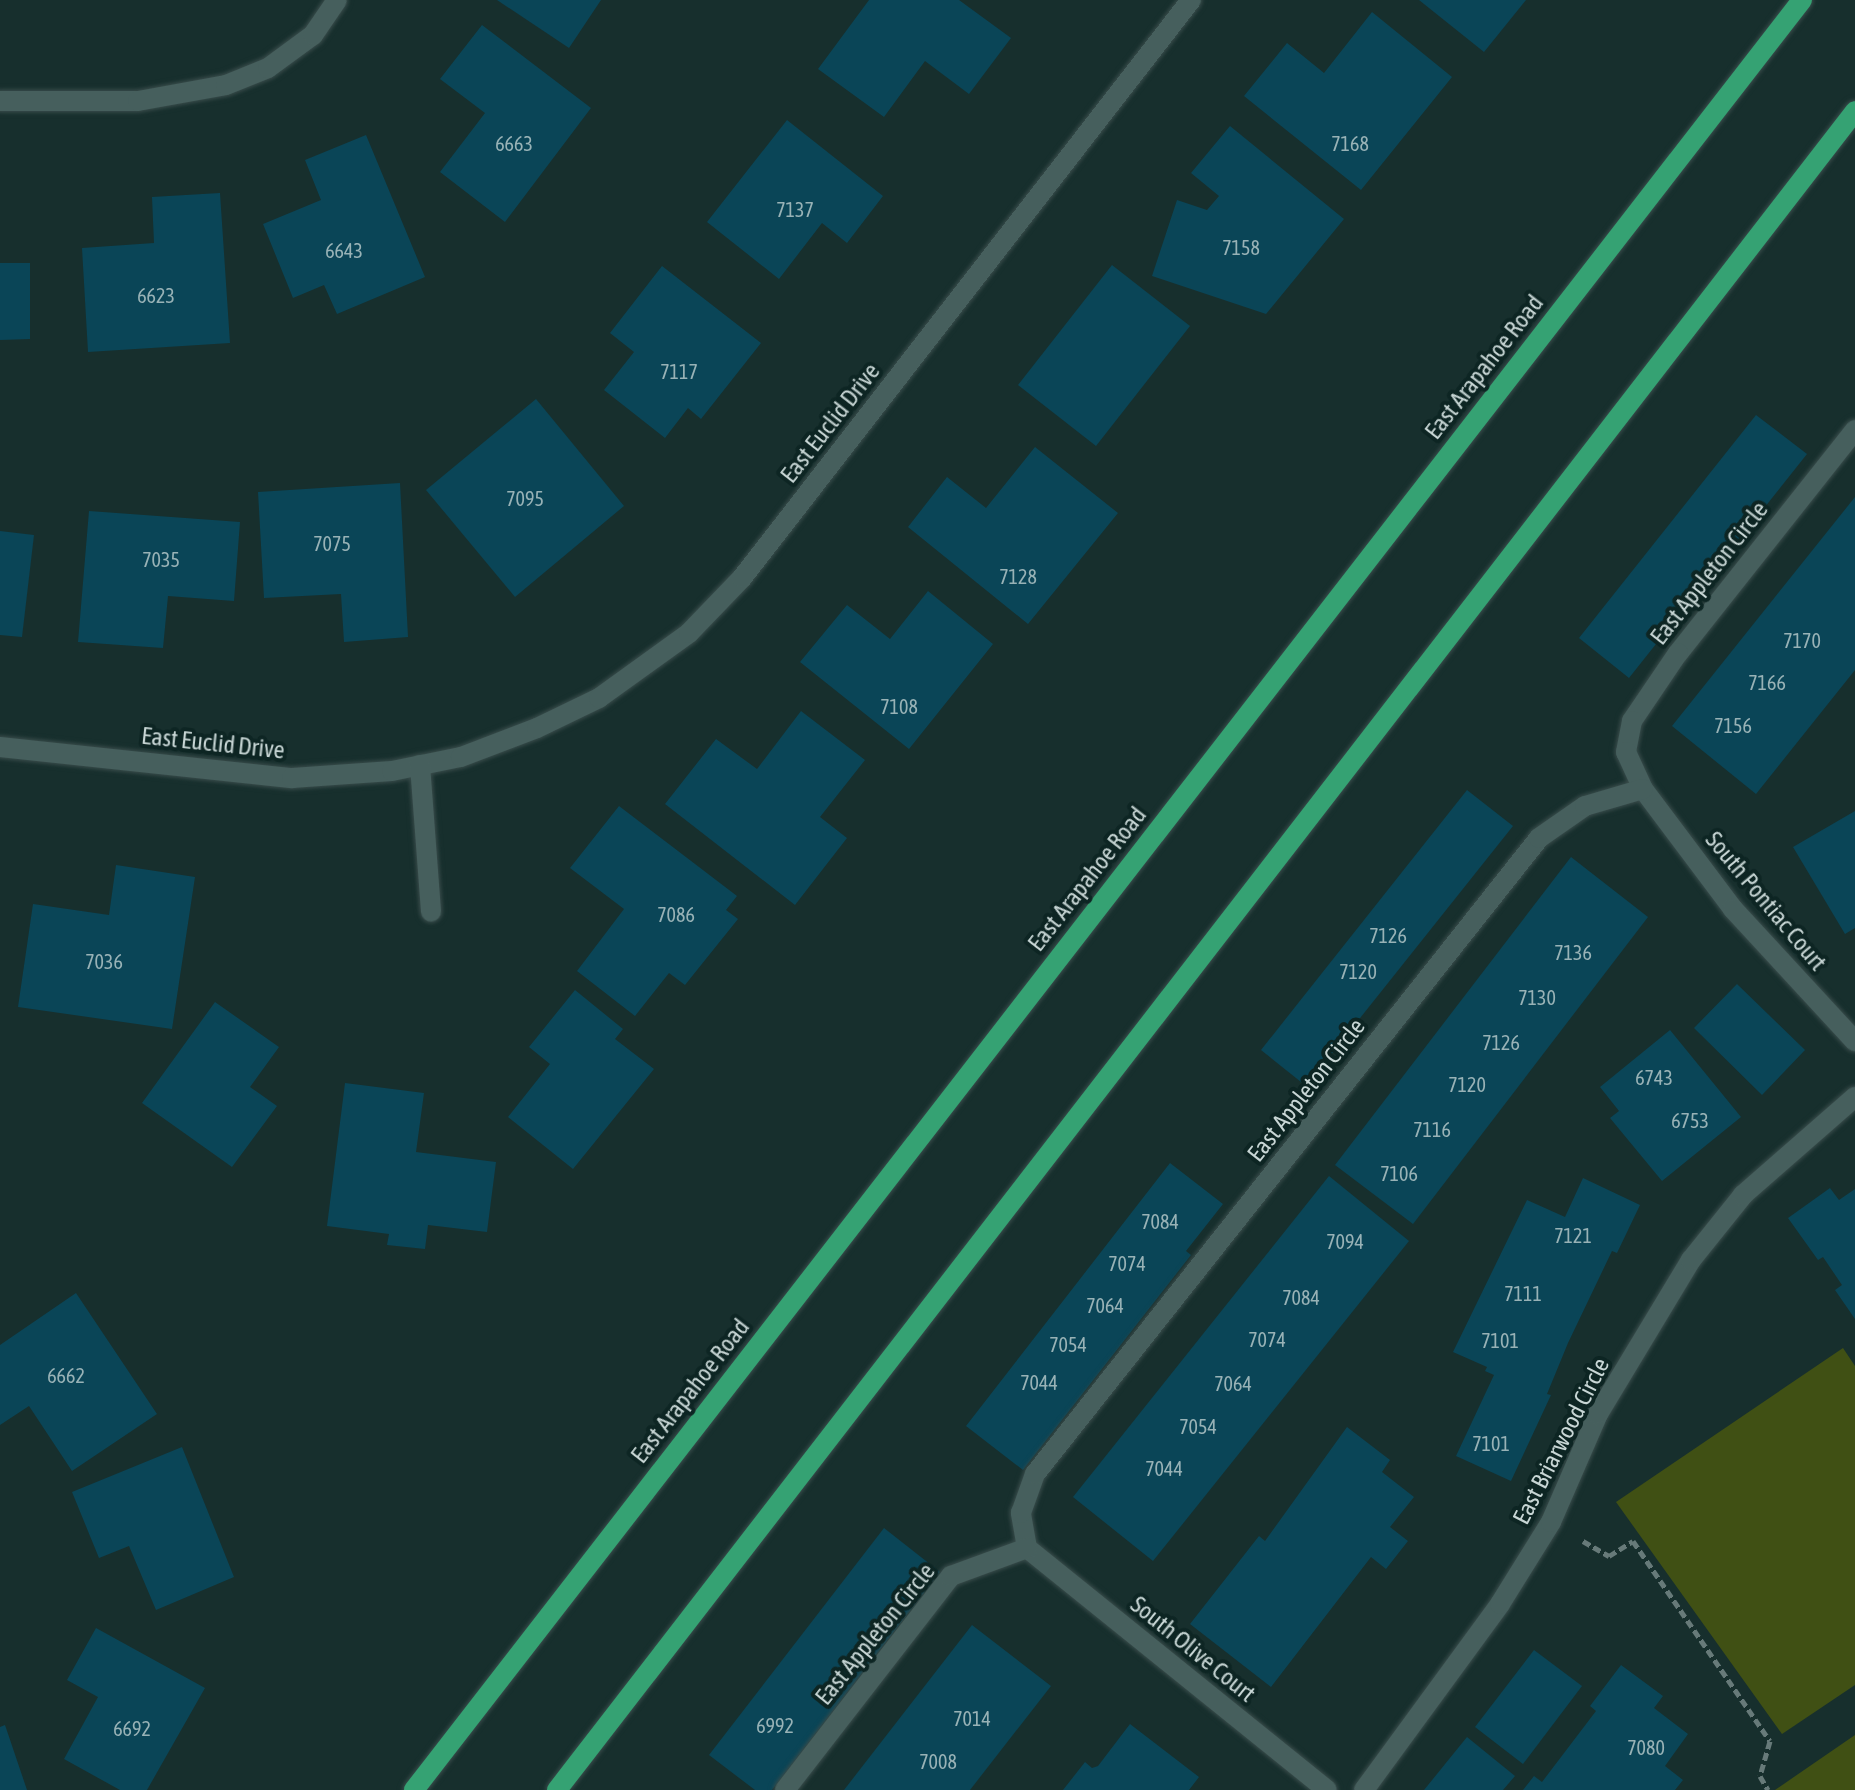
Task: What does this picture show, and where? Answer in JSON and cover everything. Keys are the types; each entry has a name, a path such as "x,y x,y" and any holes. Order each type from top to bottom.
{"main road":[{"name":"East Arapahoe Road","path":"414,1790 1802,0"},
{"path":"557,1790 1855,111"}],"street":[{"path":"0,101 138,101 226,85 268,68 313,35 337,0"},
{"name":"East Euclid Drive","path":"0,747 292,778 392,771 461,757 550,722 599,698 689,633 742,578 1191,0"},
{"name":"East Appleton Circle","path":"785,1790 951,1576 1027,1548 1021,1513 1035,1474 1539,838 1585,806 1643,789 1626,752 1632,721 1678,653 1855,430"},
{"path":"420,765 431,912"},
{"name":"South Pontiac Court","path":"1643,789 1733,909 1855,1041"},
{"name":"East Briarwood Circle","path":"1364,1790 1500,1604 1551,1522 1598,1414 1691,1260 1743,1195 1855,1097"},
{"name":"South Olive Court","path":"1027,1548 1327,1790"}],"path":[{"path":"1551,1522 1609,1556 1633,1541 1770,1741 1760,1776 1768,1790"}],"green space":[{"path":"1843,1348 1855,1366 1855,1685 1782,1734 1616,1502"},
{"path":"1855,1735 1855,1790 1775,1790"}],"building":[{"path":"497,0 601,0 569,48"},
{"path":"869,0 959,0 1011,38 969,94 925,61 884,117 818,69"},
{"path":"1419,0 1526,0 1484,52"},
{"path":"1372,12 1452,77 1361,190 1244,96 1287,43 1324,73"},
{"path":"482,25 591,108 505,222 440,172 485,113 440,79"},
{"path":"787,120 883,196 847,243 822,223 779,279 707,222"},
{"path":"1230,126 1344,219 1266,314 1152,276 1177,200 1207,210 1219,196 1191,173"},
{"path":"366,135 425,277 337,314 324,285 293,298 263,224 321,200 305,160"},
{"path":"220,193 230,343 88,352 82,248 154,243 152,197"},
{"path":"0,263 30,263 30,339 0,340"},
{"path":"1112,265 1190,326 1096,446 1018,385"},
{"path":"662,266 761,343 701,419 688,408 665,438 604,390 634,352 610,333"},
{"path":"536,399 624,506 515,597 426,490"},
{"path":"1756,415 1807,454 1629,678 1579,638"},
{"path":"1035,447 1118,513 1028,624 908,527 947,477 986,508"},
{"path":"400,483 408,637 344,642 341,594 264,598 258,492"},
{"path":"1855,497 1855,670 1756,794 1672,726"},
{"path":"89,511 240,522 234,601 168,596 163,648 78,642"},
{"path":"0,531 34,535 22,637 0,635"},
{"path":"928,591 993,644 909,749 800,662 847,605 890,639"},
{"path":"801,711 865,760 820,817 847,838 795,905 665,804 716,739 757,769"},
{"path":"1467,790 1513,826 1306,1086 1261,1050"},
{"path":"619,806 737,896 726,910 738,919 685,985 669,973 635,1016 577,971 624,909 570,868"},
{"path":"1855,811 1855,928 1845,934 1793,847"},
{"path":"1571,857 1648,917 1413,1224 1335,1165"},
{"path":"116,865 195,877 172,1029 18,1007 33,904 109,915"},
{"path":"1737,984 1805,1050 1762,1095 1694,1028"},
{"path":"575,990 623,1029 615,1039 654,1069 573,1169 508,1117 550,1064 529,1047"},
{"path":"215,1002 279,1047 250,1087 277,1106 232,1167 142,1103"},
{"path":"1670,1030 1741,1117 1662,1181 1610,1118 1619,1111 1600,1087"},
{"path":"345,1083 424,1093 416,1152 496,1162 487,1232 428,1225 425,1249 387,1245 389,1234 327,1226"},
{"path":"1170,1163 1223,1204 1186,1251 1191,1255 1023,1470 966,1426"},
{"path":"1329,1176 1409,1241 1153,1561 1073,1497"},
{"path":"1583,1178 1640,1205 1617,1253 1612,1251 1568,1343 1547,1394 1551,1395 1511,1481 1456,1456 1494,1375 1485,1371 1487,1367 1453,1352 1527,1200 1565,1217"},
{"path":"1830,1188 1839,1200 1855,1189 1855,1319 1835,1290 1842,1285 1823,1257 1818,1260 1788,1218"},
{"path":"76,1293 157,1414 72,1471 29,1406 0,1425 0,1345"},
{"path":"1347,1427 1390,1460 1382,1472 1414,1497 1390,1527 1408,1541 1386,1569 1371,1557 1271,1687 1190,1624 1259,1536 1265,1541"},
{"path":"182,1447 234,1577 156,1610 129,1546 99,1558 72,1492"},
{"path":"884,1528 940,1572 772,1790 755,1790 709,1755"},
{"path":"972,1625 1051,1686 970,1790 844,1790"},
{"path":"96,1628 205,1688 147,1790 120,1790 64,1759 98,1697 67,1680"},
{"path":"1534,1650 1582,1686 1523,1764 1475,1727"},
{"path":"1621,1665 1663,1696 1654,1708 1688,1734 1665,1766 1683,1780 1675,1790 1523,1790 1534,1776 1542,1782 1596,1711 1590,1706"},
{"path":"1130,1724 1199,1777 1189,1790 1063,1790 1085,1762 1092,1768 1098,1766"},
{"path":"5,1725 27,1790 0,1790 0,1727"},
{"path":"1467,1737 1515,1776 1503,1790 1424,1790"}]}
